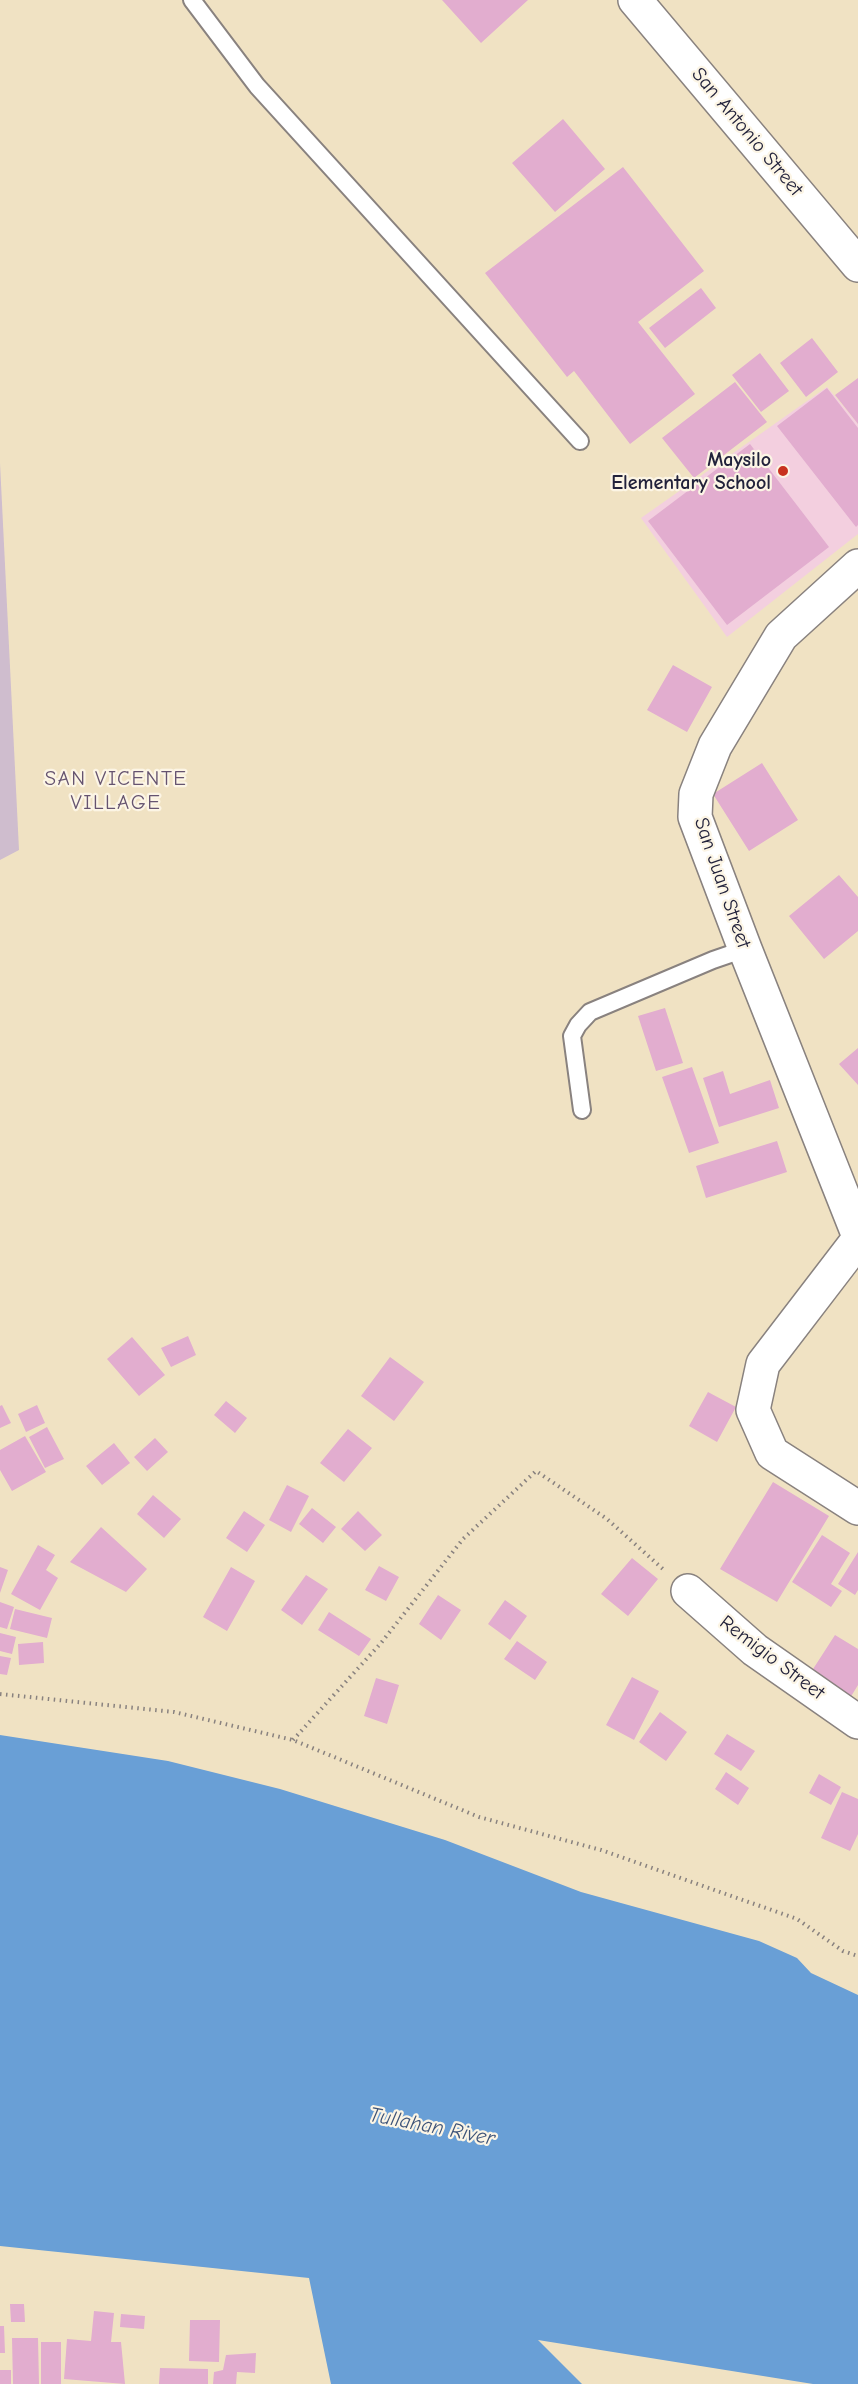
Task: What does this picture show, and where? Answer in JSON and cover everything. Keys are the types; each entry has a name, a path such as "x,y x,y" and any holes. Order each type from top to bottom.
{"street":[{"name":"San Antonio Street","path":"636,0 858,265"},
{"name":"San Juan Street","path":"858,566 781,636 714,746 696,794 695,817 858,1234"},
{"path":"858,1240 763,1364 753,1410 772,1453 858,1508"},
{"name":"Remigio Street","path":"688,1591 754,1650 858,1722"}],"lane":[{"path":"192,0 257,86 580,441"},
{"path":"582,1110 572,1036 590,1012 713,960 745,949"}],"path":[{"path":"293,1740 381,1642 463,1539 536,1471 607,1519 688,1591"},
{"path":"0,1694 174,1712 293,1740 480,1817 601,1850 798,1919 843,1951 858,1956"}],"shaded area":[{"name":"Maysilo Elementary School","path":"827,387 858,424 858,534 727,637 641,518"},
{"path":"0,463 19,850 0,860"}],"water":[{"name":"Tullahan River","path":"0,1735 168,1761 280,1789 445,1840 581,1892 759,1941 797,1958 811,1973 858,1995 858,2384 813,2384 538,2340 582,2384 331,2384 309,2278 0,2246"}],"building":[{"path":"442,0 528,0 481,43"},
{"path":"563,119 605,169 555,212 512,163"},
{"path":"623,167 704,271 638,322 695,394 630,444 574,371 567,377 485,273"},
{"path":"701,288 716,308 665,348 649,328"},
{"path":"812,338 838,372 806,397 780,363"},
{"path":"760,353 789,391 761,412 732,375"},
{"path":"858,378 858,424 835,395"},
{"path":"735,382 767,422 694,478 662,438"},
{"path":"827,388 858,428 858,525 856,527 777,426"},
{"path":"750,444 829,547 727,625 648,521"},
{"path":"673,665 712,687 687,732 647,710"},
{"path":"762,763 798,820 749,851 713,794"},
{"path":"839,875 858,897 858,931 824,959 789,916"},
{"path":"665,1008 683,1063 656,1071 638,1016"},
{"path":"858,1048 858,1085 839,1064"},
{"path":"692,1067 719,1143 689,1153 662,1077"},
{"path":"723,1071 730,1094 770,1080 779,1108 719,1127 703,1078"},
{"path":"777,1141 787,1172 706,1198 696,1166"},
{"path":"188,1336 196,1355 171,1367 161,1348"},
{"path":"132,1337 165,1375 139,1396 107,1359"},
{"path":"390,1357 424,1382 394,1421 361,1396"},
{"path":"708,1392 736,1407 717,1442 689,1426"},
{"path":"226,1401 247,1418 235,1433 214,1415"},
{"path":"2,1405 11,1423 0,1428 0,1406"},
{"path":"37,1405 45,1423 26,1432 18,1414"},
{"path":"47,1427 64,1459 45,1468 29,1437"},
{"path":"348,1429 372,1448 344,1482 320,1463"},
{"path":"25,1436 46,1472 12,1491 0,1470 0,1450"},
{"path":"155,1438 168,1452 147,1471 134,1457"},
{"path":"114,1443 130,1463 102,1485 86,1466"},
{"path":"773,1482 829,1516 777,1602 720,1569"},
{"path":"287,1485 309,1496 291,1532 269,1520"},
{"path":"153,1495 181,1519 164,1538 137,1514"},
{"path":"312,1508 336,1527 323,1543 299,1524"},
{"path":"244,1511 265,1525 247,1552 226,1538"},
{"path":"358,1511 382,1535 365,1551 341,1529"},
{"path":"101,1527 147,1569 126,1592 70,1562"},
{"path":"822,1535 850,1553 831,1584 842,1591 831,1607 792,1582"},
{"path":"38,1545 55,1555 46,1570 58,1578 40,1610 11,1594"},
{"path":"858,1552 858,1590 855,1595 838,1584"},
{"path":"632,1558 658,1579 628,1616 601,1594"},
{"path":"379,1566 399,1577 386,1601 365,1590"},
{"path":"0,1567 8,1570 0,1593"},
{"path":"231,1567 255,1581 227,1631 203,1617"},
{"path":"306,1575 328,1589 302,1625 281,1610"},
{"path":"438,1595 461,1610 441,1640 419,1624"},
{"path":"505,1600 527,1616 510,1640 488,1624"},
{"path":"0,1602 14,1607 7,1629 0,1627"},
{"path":"15,1609 52,1618 47,1638 10,1629"},
{"path":"329,1612 371,1639 359,1656 318,1630"},
{"path":"0,1633 16,1637 12,1654 0,1651"},
{"path":"835,1635 858,1649 858,1685 844,1708 804,1683"},
{"path":"517,1641 547,1662 535,1680 504,1659"},
{"path":"43,1642 44,1663 19,1665 18,1644"},
{"path":"0,1656 11,1658 7,1675 0,1674"},
{"path":"632,1677 659,1691 634,1740 606,1725"},
{"path":"376,1678 399,1685 387,1724 364,1716"},
{"path":"660,1712 687,1732 666,1761 639,1742"},
{"path":"727,1734 755,1751 741,1771 714,1754"},
{"path":"726,1772 749,1788 738,1805 715,1789"},
{"path":"819,1774 841,1787 831,1805 809,1793"},
{"path":"842,1792 858,1799 858,1834 850,1851 821,1838"},
{"path":"10,2304 24,2304 25,2322 11,2322"},
{"path":"94,2311 114,2313 111,2342 121,2342 125,2384 64,2379 67,2339 91,2341"},
{"path":"121,2314 145,2316 144,2329 120,2327"},
{"path":"190,2320 220,2320 219,2362 189,2361"},
{"path":"0,2326 4,2326 5,2353 0,2353"},
{"path":"12,2338 38,2338 39,2384 13,2384"},
{"path":"41,2342 61,2342 61,2384 41,2384"},
{"path":"256,2353 255,2373 237,2372 236,2384 213,2384 214,2372 223,2370 226,2355"},
{"path":"160,2368 208,2369 208,2384 159,2384"},
{"path":"0,2370 11,2370 11,2384 0,2384"}],"place":[{"name":"Maysilo Elementary School","path":"783,471"}],"district":[{"name":"SAN VICENTE VILLAGE","path":"116,791"}]}
